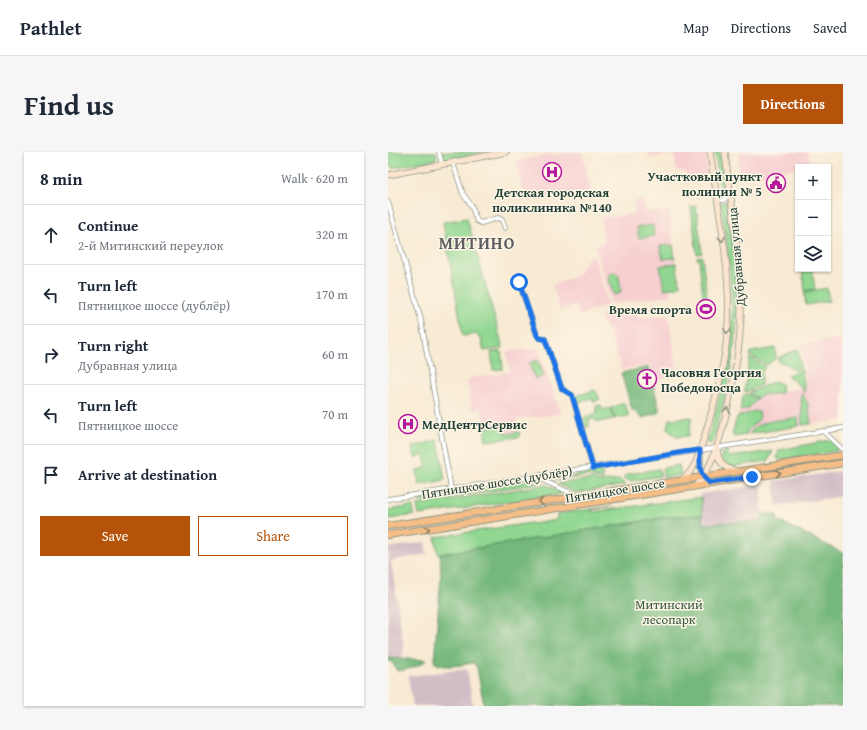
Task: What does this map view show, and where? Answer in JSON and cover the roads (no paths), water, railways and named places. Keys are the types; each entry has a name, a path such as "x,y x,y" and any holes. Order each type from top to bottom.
{"main road":[{"path":"388,175 506,152"},
{"name":"Дубравная улица","path":"683,479 690,472 700,450 717,391 728,323 727,281 710,152"},
{"name":"Дубравная улица","path":"694,486 703,477 717,448 732,385 741,317 740,280 725,152"},
{"path":"717,448 717,456 722,466 736,471"},
{"name":"Дубравная улица","path":"700,450 700,468 703,477"},
{"name":"Пятницкое шоссе","path":"388,526 843,455"},
{"name":"Пятницкое шоссе","path":"388,535 843,463"},
{"path":"703,477 711,484"}],"street":[{"path":"439,152 442,165"},
{"path":"453,163 462,194 472,205 477,221 481,223 498,218 502,220 505,228"},
{"path":"716,194 719,199 723,200 727,198 730,193"},
{"path":"388,202 421,320 451,489"},
{"path":"519,282 537,335 539,338 545,339 562,389 572,395 593,468"},
{"name":"Пятницкое шоссе (дублёр)","path":"388,499 843,428"},
{"path":"823,431 843,450"},
{"path":"532,476 579,496"}],"place":[{"name":"Детская городская поликлиника №140","path":"552,172"},
{"name":"Участковый пункт полиции № 5","path":"776,183"},
{"name":"Время спорта","path":"706,309"},
{"name":"Часовня Георгия Победоносца","path":"647,379"},
{"name":"МедЦентрСервис","path":"408,424"}],"district":[{"name":"МИТИНО","path":"477,243"}],"park label":[{"name":"Митинский лесопарк","path":"669,612"}]}
